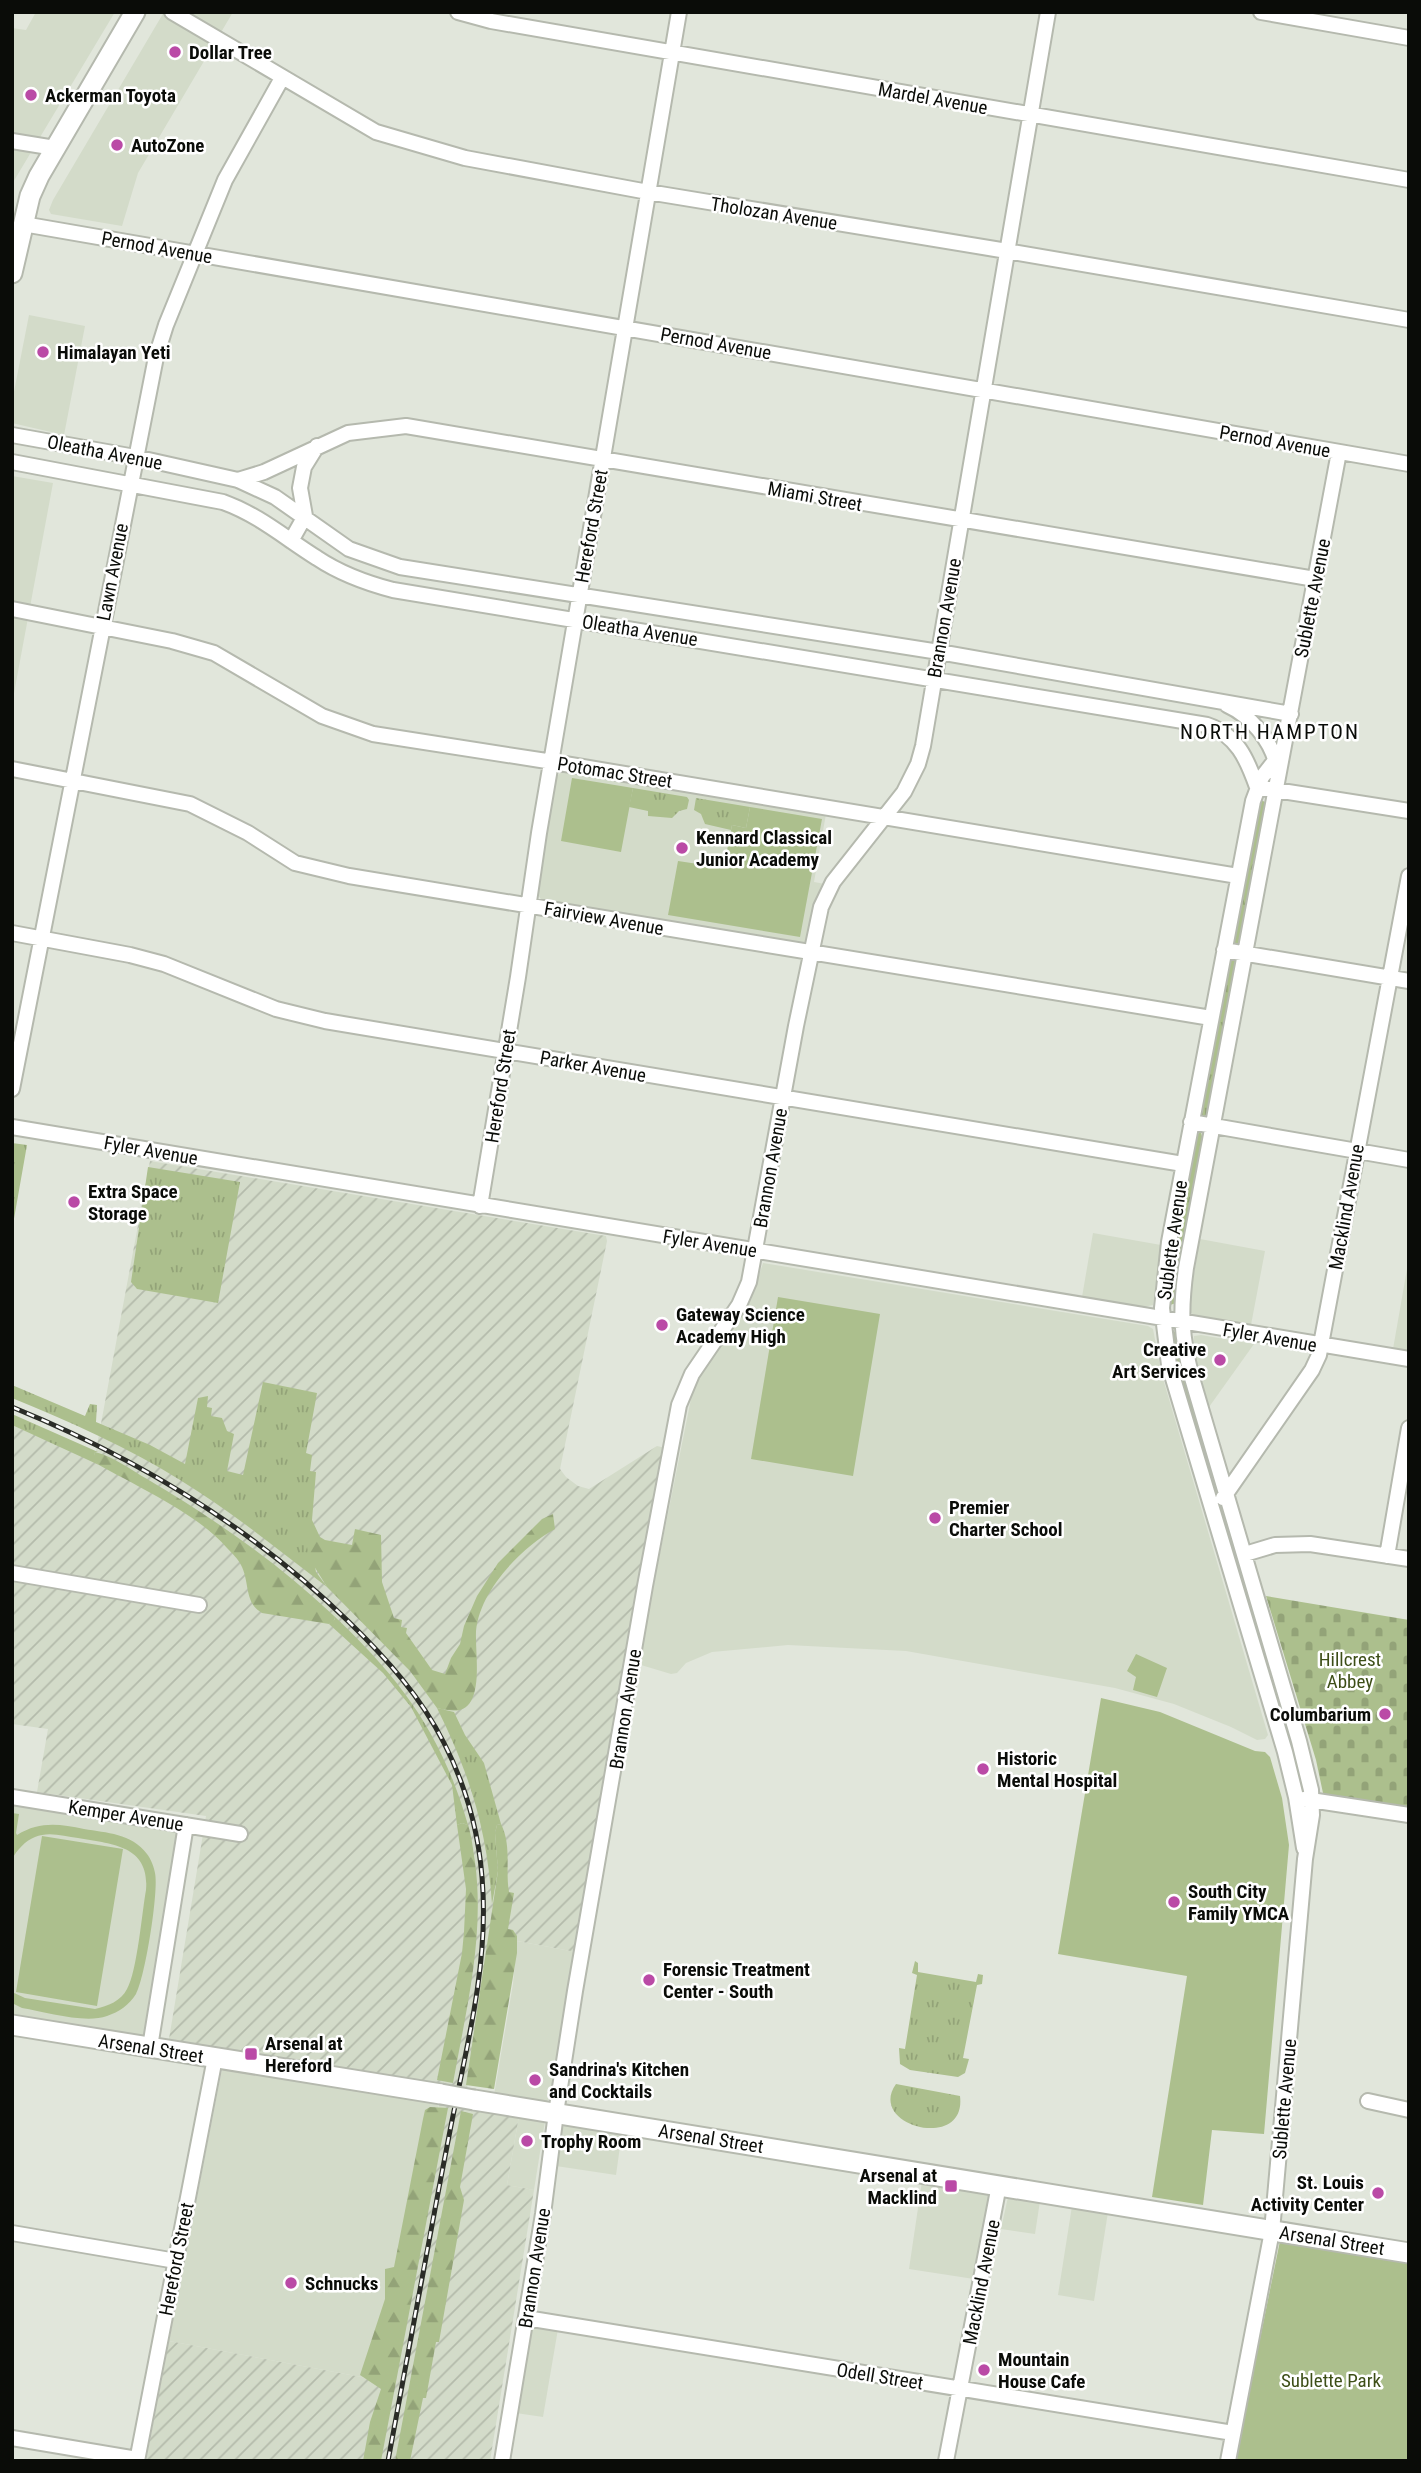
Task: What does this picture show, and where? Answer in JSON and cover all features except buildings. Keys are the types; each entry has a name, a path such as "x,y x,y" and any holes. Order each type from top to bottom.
{"main road":[{"path":"12,273 30,197 55,148 135,12"},
{"name":"Arsenal Street","path":"12,2025 1409,2253"}],"street":[{"name":"Tholozan Avenue","path":"172,12 376,132 465,158 648,192 1409,320"},
{"name":"Mardel Avenue","path":"458,12 491,21 1409,180"},
{"name":"Hereford Street","path":"480,1206 678,12"},
{"name":"Brannon Avenue","path":"502,2461 545,2205 556,2113 645,1586 679,1405 692,1374 739,1305 748,1282 821,907 828,889 886,818 904,792 918,764 1048,12"},
{"path":"1261,12 1409,38"},
{"name":"Lawn Avenue","path":"12,1089 156,357 166,325 225,180 282,78"},
{"path":"12,141 55,148"},
{"name":"Pernod Avenue","path":"23,224 1409,464"},
{"name":"Miami Street","path":"237,480 264,472 348,433 406,426 1315,579"},
{"name":"Oleatha Avenue","path":"12,435 135,457 237,480 275,497 349,549 400,567 939,652 1291,714"},
{"path":"291,541 304,516 300,499 304,467 318,445"},
{"name":"Sublette Avenue","path":"1228,2461 1272,2231 1312,1800 1303,1754 1192,1378 1181,1322 1186,1268 1339,452"},
{"name":"Oleatha Avenue","path":"12,462 223,502 245,510 318,559 365,583 397,591 1207,725 1219,729 1237,744 1250,766 1257,787"},
{"name":"Potomac Street","path":"12,609 172,641 214,653 322,716 370,734 1238,876"},
{"name":"Oleatha Avenue","path":"1213,700 1231,707 1247,718 1263,735 1276,760 1278,783"},
{"name":"Sublette Avenue","path":"1285,743 1257,787 1165,1267 1162,1319 1169,1365 1283,1745 1296,1797 1305,1859"},
{"name":"Fairview Avenue","path":"12,769 190,804 248,833 295,863 349,876 1211,1018"},
{"path":"1257,787 1278,783 1409,811"},
{"name":"Macklind Avenue","path":"1211,1506 1226,1493 1312,1370 1321,1346 1409,876"},
{"name":"Parker Avenue","path":"12,933 164,964 276,1009 325,1021 1184,1164"},
{"path":"1224,950 1409,981"},
{"path":"1191,1122 1409,1160"},
{"name":"Fyler Avenue","path":"12,1126 1409,1359"},
{"path":"1387,1556 1409,1428"},
{"path":"1245,1554 1275,1545 1310,1544 1409,1559"},
{"path":"12,1573 199,1605"},
{"name":"Kemper Avenue","path":"12,1797 240,1834"},
{"path":"1296,1797 1409,1815"},
{"path":"149,2047 186,1825"},
{"name":"Hereford Street","path":"137,2460 215,2058"},
{"path":"1367,2101 1409,2110"},
{"name":"Macklind Avenue","path":"946,2461 999,2185"},
{"path":"12,2233 176,2261"},
{"name":"Odell Street","path":"526,2318 1233,2433"},
{"path":"12,2438 64,2454 137,2460"}],"shaded area":[{"path":"36,12 115,12 12,184 12,28 26,30"},
{"path":"164,12 233,12 138,173 122,226 51,214 49,210 53,200"},
{"path":"29,315 85,326 64,435 12,423 12,402"},
{"path":"12,476 53,483 12,704"},
{"name":"Kennard Classical Junior Academy","path":"564,771 826,814 814,882 825,884 815,908 806,943 543,902 538,895 555,780"},
{"path":"150,1161 606,1236 560,1469 578,1486 589,1489 657,1446 666,1448 576,1952 491,1936 464,2107 519,2116 507,2185 534,2190 490,2461 146,2461 169,2341 383,2381 443,2086 169,2039 206,1816 37,1792 48,1729 12,1724 12,1425 94,1461"},
{"path":"1093,1233 1161,1245 1153,1305 1144,1307 1082,1297"},
{"path":"1200,1239 1265,1251 1251,1325 1194,1315 1190,1312"},
{"name":"Premier Charter School","path":"763,1263 1148,1326 1153,1329 1161,1372 1268,1735 1265,1739 1257,1740 1174,1704 1115,1688 906,1651 788,1645 712,1652 686,1663 677,1673 671,1674 641,1665 639,1658 693,1389 751,1300"},
{"path":"1409,1269 1409,1351 1393,1349"},
{"path":"1194,1336 1254,1344 1209,1407 1193,1349"},
{"path":"12,1803 177,1832 146,2033 143,2036 12,2016"},
{"path":"517,1941 576,1952 553,2095 546,2102 494,2095 513,1984"},
{"path":"223,2069 439,2104 383,2381 169,2341 221,2074"},
{"path":"519,2116 545,2121 534,2190 507,2185"},
{"path":"569,2124 622,2132 616,2175 556,2166 562,2127"},
{"path":"922,2181 989,2194 974,2279 909,2269"},
{"path":"1008,2197 1040,2201 1035,2234 1001,2229"},
{"path":"1072,2206 1108,2212 1094,2301 1058,2295"},
{"path":"541,2327 558,2329 543,2417 516,2413 529,2333"}],"green space":[{"path":"572,778 633,788 621,852 561,841"},
{"path":"633,788 687,797 687,809 679,811 672,818 648,816 648,811 629,807"},
{"path":"696,798 750,807 746,828 732,825 731,830 705,824 701,814 694,810"},
{"path":"1261,800 1267,803 1240,944 1237,945 1234,944 1233,938"},
{"path":"750,807 822,819 800,937 668,915 678,861 698,864 700,856 725,861 732,825 746,828"},
{"path":"1231,960 1237,964 1208,1117 1202,1118 1201,1112"},
{"path":"1201,1132 1203,1141 1178,1272 1176,1303 1170,1305 1170,1279 1196,1135"},
{"path":"12,1143 27,1145 12,1230"},
{"path":"148,1167 240,1182 218,1303 137,1289 131,1282"},
{"path":"778,1297 880,1314 853,1476 751,1459"},
{"path":"1173,1330 1177,1335 1211,1466 1207,1468 1175,1369 1169,1331"},
{"path":"263,1382 317,1393 306,1453 312,1455 310,1471 316,1472 312,1520 306,1520 316,1572 327,1587 237,1518 160,1468 98,1436 12,1398 12,1385 85,1416 90,1404 97,1405 96,1422 150,1445 185,1464 198,1398 208,1396 207,1407 212,1408 211,1416 222,1418 227,1431 234,1434 227,1471 243,1475"},
{"path":"12,1414 98,1452 95,1452 94,1459 99,1465 12,1425"},
{"path":"95,1452 122,1464 244,1542 312,1596 333,1615 333,1622 329,1624 262,1613 256,1609 252,1604 240,1563 215,1536 167,1502 99,1465 93,1459"},
{"path":"553,1514 555,1529 515,1560 502,1574 483,1606 477,1622 477,1679 474,1695 465,1708 456,1710 437,1708 410,1671 327,1587 309,1558 303,1524 306,1520 312,1520 320,1537 352,1545 355,1529 381,1535 382,1582 394,1618 402,1620 401,1627 407,1628 406,1633 432,1670 445,1674 460,1644 464,1626 477,1596 498,1563 542,1519"},
{"name":"Hillcrest Abbey","path":"1266,1596 1409,1620 1409,1810 1326,1796 1323,1793 1316,1760"},
{"path":"333,1615 379,1662 416,1710 446,1763 468,1825 457,1825 452,1785 411,1707 383,1673 329,1624 335,1619"},
{"path":"1136,1654 1167,1668 1157,1697 1133,1690 1136,1677 1127,1671"},
{"path":"1101,1698 1160,1712 1255,1751 1265,1752 1270,1757 1282,1798 1289,1845 1264,2134 1212,2130 1203,2205 1152,2197 1187,1976 1058,1954"},
{"path":"437,1708 454,1712 465,1735 484,1763 501,1824 497,1825 495,1833 498,1871 492,1904 486,1851 475,1803 459,1756"},
{"path":"12,1813 19,1814 17,1835 34,1827 50,1825 110,1833 134,1842 150,1858 155,1873 155,1897 140,1985 127,2005 116,2012 88,2019 22,2008 12,2003 12,1992 25,1998 95,2009 118,2000 131,1981 139,1941 146,1890 146,1875 142,1864 135,1855 115,1845 51,1834 40,1835 28,1841 12,1859"},
{"path":"501,1824 507,1849 509,1892 514,1893 508,1929 513,1930 517,1936 517,1953 494,2089 466,2085 498,1871 495,1833 497,1825"},
{"path":"457,1825 468,1825 472,1844 478,1918 473,1973 453,2083 437,2080 462,1953 466,1889"},
{"path":"42,1836 123,1849 97,2006 16,1992"},
{"path":"915,1961 918,1963 918,1972 976,1982 978,1974 983,1975 982,1984 977,1985 963,2058 969,2059 965,2073 958,2077 910,2070 900,2064 899,2048 905,2049 917,1975 912,1973"},
{"path":"896,2084 960,2096 958,2113 949,2124 935,2128 919,2127 905,2121 894,2111 890,2099"},
{"path":"430,2107 448,2108 381,2461 363,2461 370,2422 381,2389 360,2375 385,2299 385,2269 394,2267 425,2110"},
{"path":"461,2111 473,2114 460,2187 464,2200 439,2342 436,2342 426,2398 423,2398 410,2461 395,2461"},
{"name":"Sublette Park","path":"1280,2241 1409,2261 1409,2461 1235,2461"}],"railway":[{"path":"12,1407 104,1449 191,1498 233,1526 312,1588 376,1650 414,1694 435,1726 460,1779 476,1835 483,1893 478,1985 388,2461"}],"place":[{"name":"Dollar Tree","path":"175,52"},
{"name":"Ackerman Toyota","path":"31,95"},
{"name":"AutoZone","path":"117,145"},
{"name":"Himalayan Yeti","path":"43,352"},
{"name":"Kennard Classical Junior Academy","path":"682,848"},
{"name":"Extra Space Storage","path":"74,1202"},
{"name":"Gateway Science Academy High","path":"662,1325"},
{"name":"Creative Art Services","path":"1220,1360"},
{"name":"Premier Charter School","path":"935,1518"},
{"name":"Columbarium","path":"1385,1714"},
{"name":"Historic Mental Hospital","path":"983,1769"},
{"name":"South City Family YMCA","path":"1174,1902"},
{"name":"Forensic Treatment Center - South","path":"649,1980"},
{"name":"Arsenal at Hereford","path":"251,2054"},
{"name":"Sandrina's Kitchen and Cocktails","path":"535,2080"},
{"name":"Trophy Room","path":"527,2141"},
{"name":"Arsenal at Macklind","path":"951,2186"},
{"name":"St. Louis Activity Center","path":"1378,2193"},
{"name":"Schnucks","path":"291,2283"},
{"name":"Mountain House Cafe","path":"984,2370"}],"district":[{"name":"NORTH HAMPTON","path":"1270,732"}]}
